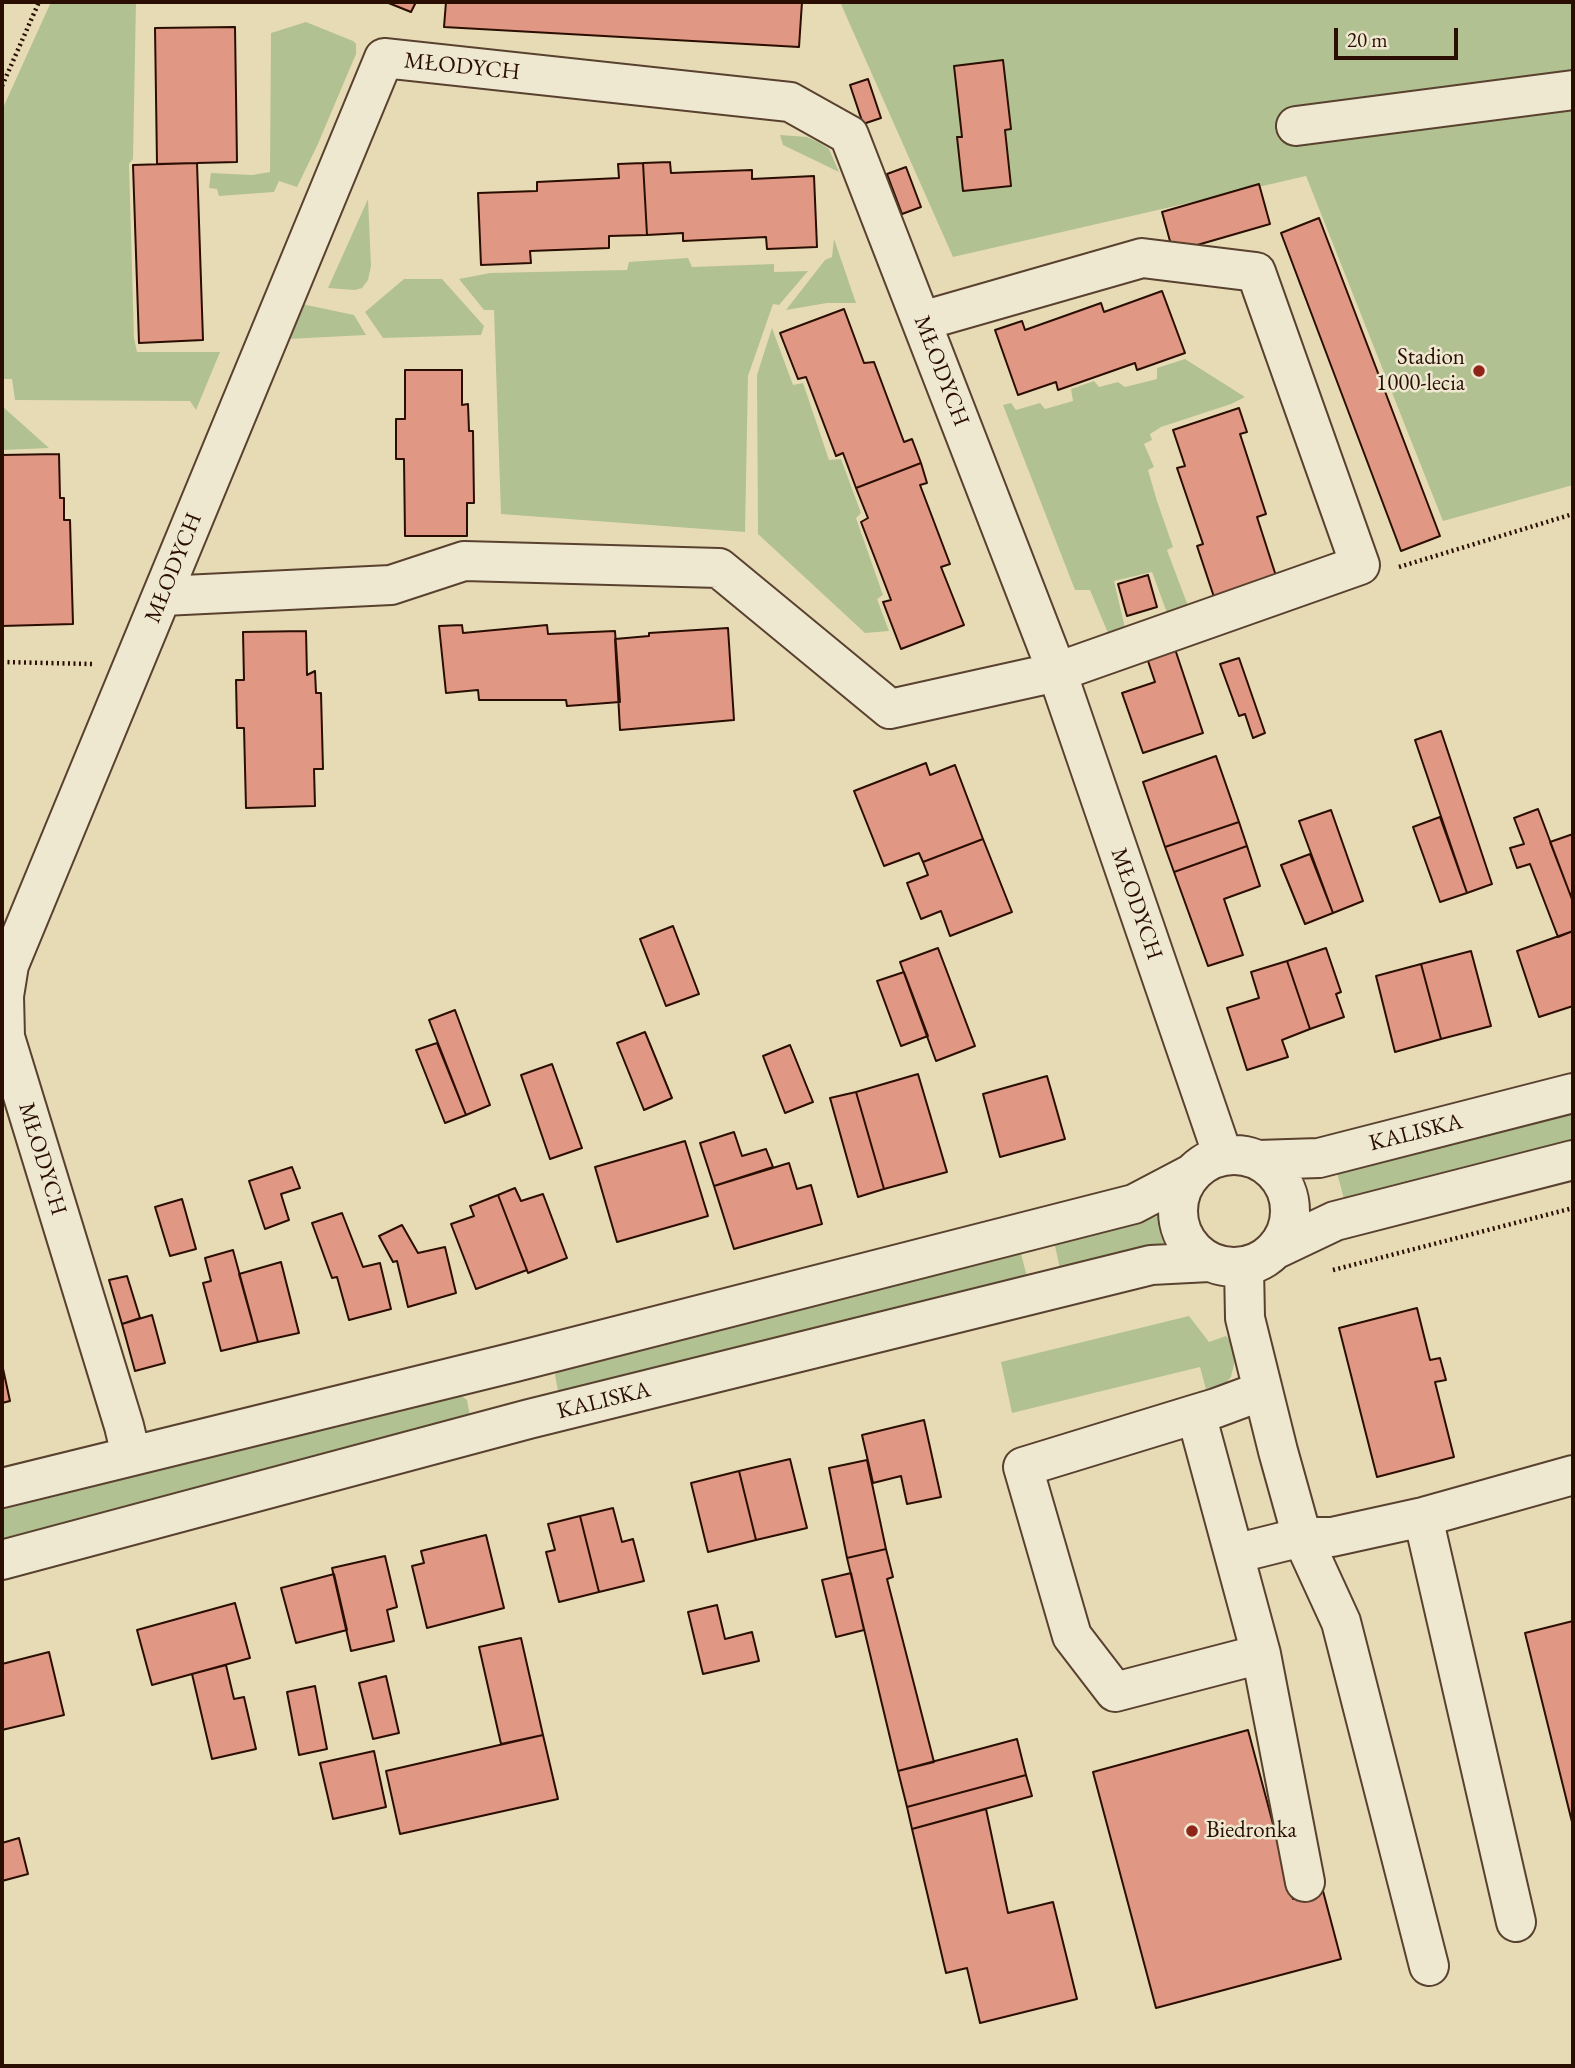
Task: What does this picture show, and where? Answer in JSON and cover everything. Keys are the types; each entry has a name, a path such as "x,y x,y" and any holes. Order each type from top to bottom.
{"street":[{"name":"MŁODYCH","path":"131,1455 5,1037 4,996 9,965 384,58 790,102 849,135 1057,672 1224,1163"},
{"path":"1296,126 1573,90"},
{"path":"163,596 391,584 464,561 719,568 890,709 1057,672 1360,565 1255,272 1142,258 922,321"},
{"name":"KALISKA","path":"2,1488 516,1362 1133,1204 1224,1163 1319,1158 1573,1093"},
{"name":"KALISKA","path":"2,1560 529,1419 1151,1265 1242,1260 1335,1221 1573,1160"},
{"path":"1224,1163 1272,1171 1283,1185 1289,1201 1289,1219 1284,1236 1242,1260 1195,1252 1184,1238 1178,1222 1178,1204 1183,1187 1224,1163"},
{"path":"1242,1260 1245,1318 1262,1391 1302,1537 1341,1622 1429,1966"},
{"path":"516,1362 529,1419"},
{"path":"1261,1654 1115,1692 1072,1636 1023,1467 1262,1391"},
{"path":"1196,1414 1261,1654 1305,1882"},
{"path":"1234,1554 1302,1537 1332,1537 1423,1517 1573,1475"},
{"path":"1423,1517 1516,1922"}],"path":[{"path":"2,86 39,2"},
{"path":"1360,565 1400,567 1573,514"},
{"path":"2,662 134,664"},
{"path":"1323,1272 1573,1208"}],"green space":[{"path":"51,2 136,2 133,159 129,164 134,338 137,352 220,352 196,410 190,401 15,400 12,379 2,379 2,110"},
{"name":"Stadion 1000-lecia","path":"840,2 1573,2 1573,485 1443,521 1306,176 953,257"},
{"path":"306,22 353,41 356,44 356,54 297,187 279,181 274,192 219,196 217,189 209,188 211,173 252,175 270,172 271,33"},
{"path":"780,135 807,137 818,142 829,149 839,172 783,145"},
{"path":"368,199 371,266 368,280 362,288 355,290 328,288"},
{"path":"834,239 856,303 827,303 786,310 825,260 832,257"},
{"path":"688,258 692,267 774,264 774,272 808,271 779,305 773,304 748,376 745,532 501,514 494,310 484,310 459,279 490,273 627,270 629,262"},
{"path":"404,279 442,279 484,326 481,335 383,338 365,312"},
{"path":"292,302 354,315 366,335 288,339"},
{"path":"772,328 793,385 803,383 829,460 841,459 861,513 856,518 883,595 877,599 889,631 865,633 758,534 757,375"},
{"path":"1185,359 1245,397 1161,427 1150,434 1152,440 1144,444 1154,467 1148,470 1173,547 1167,550 1188,606 1167,613 1152,572 1114,581 1125,628 1108,633 1090,590 1075,590 1003,405 1011,403 1016,410 1040,403 1045,409 1073,401 1071,389 1094,381 1099,387 1118,382 1125,387 1157,379 1157,368"},
{"path":"2,406 49,448 2,450"},
{"path":"1573,1109 1573,1145 1345,1203 1336,1169"},
{"path":"1159,1216 1167,1248 1061,1274 1054,1241"},
{"path":"1020,1250 1029,1284 561,1395 558,1391 555,1375 558,1370"},
{"path":"1189,1316 1209,1342 1226,1336 1233,1344 1234,1364 1231,1377 1219,1391 1207,1393 1200,1367 1012,1413 1001,1362"},
{"path":"451,1394 460,1395 467,1400 470,1416 2,1546 2,1510"}],"building":[{"path":"386,2 416,2 411,12"},
{"path":"446,2 802,2 799,47 444,27"},
{"path":"235,27 237,162 157,164 155,28"},
{"path":"1003,60 1011,129 1005,130 1011,186 963,191 957,137 962,137 954,66"},
{"path":"868,79 881,118 863,124 850,85"},
{"path":"670,162 671,173 752,170 752,179 814,176 817,247 767,249 766,237 683,241 683,233 647,235 643,163"},
{"path":"197,163 203,340 139,343 133,165"},
{"path":"643,163 647,235 609,236 609,248 530,251 531,263 481,265 478,193 537,191 537,182 619,178 618,164"},
{"path":"906,167 921,207 902,214 887,174"},
{"path":"1259,184 1270,224 1173,252 1162,212"},
{"path":"1319,218 1440,536 1401,551 1281,233"},
{"path":"1162,291 1185,353 1137,370 1135,363 1058,390 1056,382 1018,395 995,330 1022,321 1025,330 1101,303 1104,312"},
{"path":"844,309 864,363 874,362 904,442 912,439 921,463 856,488 843,453 836,456 806,377 798,379 780,333"},
{"path":"405,370 462,370 462,405 468,404 469,431 473,431 474,503 467,503 467,536 405,536 404,459 396,459 396,419 405,419"},
{"path":"1239,408 1247,432 1240,434 1266,514 1257,517 1276,576 1214,597 1197,546 1203,544 1177,468 1185,466 1173,430"},
{"path":"59,454 60,498 64,498 64,520 70,520 73,624 2,626 2,455"},
{"path":"921,463 927,483 920,485 950,564 941,567 964,625 901,649 883,602 891,600 861,522 868,518 856,488"},
{"path":"1148,575 1157,607 1127,616 1118,584"},
{"path":"462,625 463,633 547,625 548,634 615,631 620,702 567,706 566,700 479,700 478,690 446,693 439,626"},
{"path":"728,628 734,720 620,730 615,639 649,636 649,633"},
{"path":"306,631 307,675 315,671 316,693 321,693 323,769 314,769 315,806 246,808 244,728 237,728 236,680 244,680 243,632"},
{"path":"1175,649 1203,733 1143,753 1122,693 1155,682 1147,658"},
{"path":"1239,658 1265,733 1253,738 1245,714 1239,716 1220,664"},
{"path":"1441,731 1492,884 1467,893 1415,740"},
{"path":"1216,756 1239,822 1165,847 1143,782"},
{"path":"926,763 930,775 955,765 983,839 923,862 919,853 884,866 854,791"},
{"path":"1538,809 1573,902 1573,931 1558,937 1530,864 1517,868 1510,848 1524,844 1514,818"},
{"path":"1331,810 1363,901 1333,913 1299,821"},
{"path":"1440,817 1467,893 1440,902 1413,827"},
{"path":"1239,822 1247,846 1174,872 1165,847"},
{"path":"1573,834 1573,893 1570,894 1550,842"},
{"path":"983,839 1012,912 950,936 941,911 921,919 907,883 928,875 923,862"},
{"path":"1247,846 1260,886 1224,899 1243,955 1208,966 1174,872"},
{"path":"1310,854 1333,913 1305,924 1281,865"},
{"path":"673,926 699,994 666,1006 640,939"},
{"path":"1573,931 1573,1006 1539,1017 1517,951"},
{"path":"938,948 975,1046 936,1061 900,962"},
{"path":"1326,948 1341,992 1336,994 1344,1017 1310,1029 1287,961"},
{"path":"1471,951 1491,1026 1441,1039 1421,964"},
{"path":"1287,961 1310,1029 1282,1040 1288,1057 1247,1070 1227,1008 1259,998 1251,972"},
{"path":"1421,964 1441,1039 1395,1052 1376,976"},
{"path":"904,972 928,1036 901,1046 877,981"},
{"path":"455,1010 490,1105 466,1115 429,1020"},
{"path":"645,1032 672,1098 644,1110 617,1043"},
{"path":"437,1043 466,1115 445,1123 416,1050"},
{"path":"790,1045 813,1102 785,1113 763,1056"},
{"path":"552,1064 582,1148 550,1159 521,1075"},
{"path":"918,1074 947,1172 884,1189 856,1092"},
{"path":"1047,1076 1065,1139 1000,1157 983,1094"},
{"path":"856,1092 884,1189 858,1197 830,1098"},
{"path":"734,1132 742,1156 766,1149 773,1167 714,1186 700,1143"},
{"path":"685,1141 708,1216 617,1242 595,1167"},
{"path":"789,1163 797,1189 811,1185 822,1224 734,1249 714,1186"},
{"path":"292,1167 300,1188 281,1194 289,1220 265,1229 249,1181"},
{"path":"515,1188 521,1201 543,1194 567,1258 528,1273 498,1195"},
{"path":"498,1195 527,1270 476,1289 451,1224 474,1216 470,1206"},
{"path":"182,1199 196,1249 170,1256 155,1207"},
{"path":"342,1213 363,1267 380,1263 391,1309 349,1320 337,1277 332,1278 312,1223"},
{"path":"402,1225 418,1253 445,1247 456,1293 408,1307 397,1261 393,1262 379,1236"},
{"path":"233,1250 258,1342 221,1351 203,1283 211,1281 205,1258"},
{"path":"281,1262 299,1333 258,1342 239,1274"},
{"path":"127,1276 140,1318 122,1324 109,1280"},
{"path":"1417,1308 1430,1360 1440,1358 1446,1380 1435,1382 1454,1457 1377,1477 1339,1328"},
{"path":"152,1315 165,1363 135,1371 122,1324"},
{"path":"2,1364 10,1401 2,1403"},
{"path":"924,1420 941,1497 907,1504 901,1476 873,1483 862,1435"},
{"path":"790,1459 807,1528 756,1540 739,1471"},
{"path":"867,1460 886,1549 847,1558 829,1468"},
{"path":"739,1471 756,1540 708,1552 691,1483"},
{"path":"613,1508 622,1542 633,1539 644,1581 599,1592 580,1516"},
{"path":"580,1516 599,1592 559,1602 546,1552 555,1550 548,1524"},
{"path":"486,1535 504,1608 427,1628 412,1566 424,1563 421,1551"},
{"path":"886,1549 893,1577 887,1579 934,1762 898,1771 847,1558"},
{"path":"385,1556 397,1607 387,1610 394,1641 351,1651 332,1568"},
{"path":"851,1573 864,1630 836,1637 822,1580"},
{"path":"334,1574 347,1630 296,1643 281,1588"},
{"path":"235,1603 250,1658 152,1685 137,1630"},
{"path":"717,1605 725,1639 752,1632 759,1661 703,1674 688,1612"},
{"path":"1573,1621 1573,1826 1525,1633"},
{"path":"521,1638 543,1735 501,1744 479,1647"},
{"path":"49,1652 64,1715 2,1730 2,1664"},
{"path":"226,1665 234,1699 244,1697 256,1749 212,1759 192,1674"},
{"path":"386,1676 399,1733 373,1739 359,1683"},
{"path":"315,1686 327,1749 299,1755 287,1692"},
{"name":"Biedronka","path":"1248,1730 1293,1899 1323,1891 1341,1959 1156,2008 1093,1772"},
{"path":"543,1735 558,1799 400,1834 386,1771"},
{"path":"1017,1739 1026,1775 907,1807 898,1771"},
{"path":"374,1751 386,1807 333,1819 320,1763"},
{"path":"1026,1775 1032,1796 912,1829 907,1807"},
{"path":"986,1809 1008,1913 1053,1902 1077,1999 980,2023 967,1968 946,1973 912,1829"},
{"path":"19,1838 28,1874 2,1881 2,1843"}],"place":[{"name":"Stadion 1000-lecia","path":"1479,371"},
{"name":"Biedronka","path":"1192,1831"}]}
